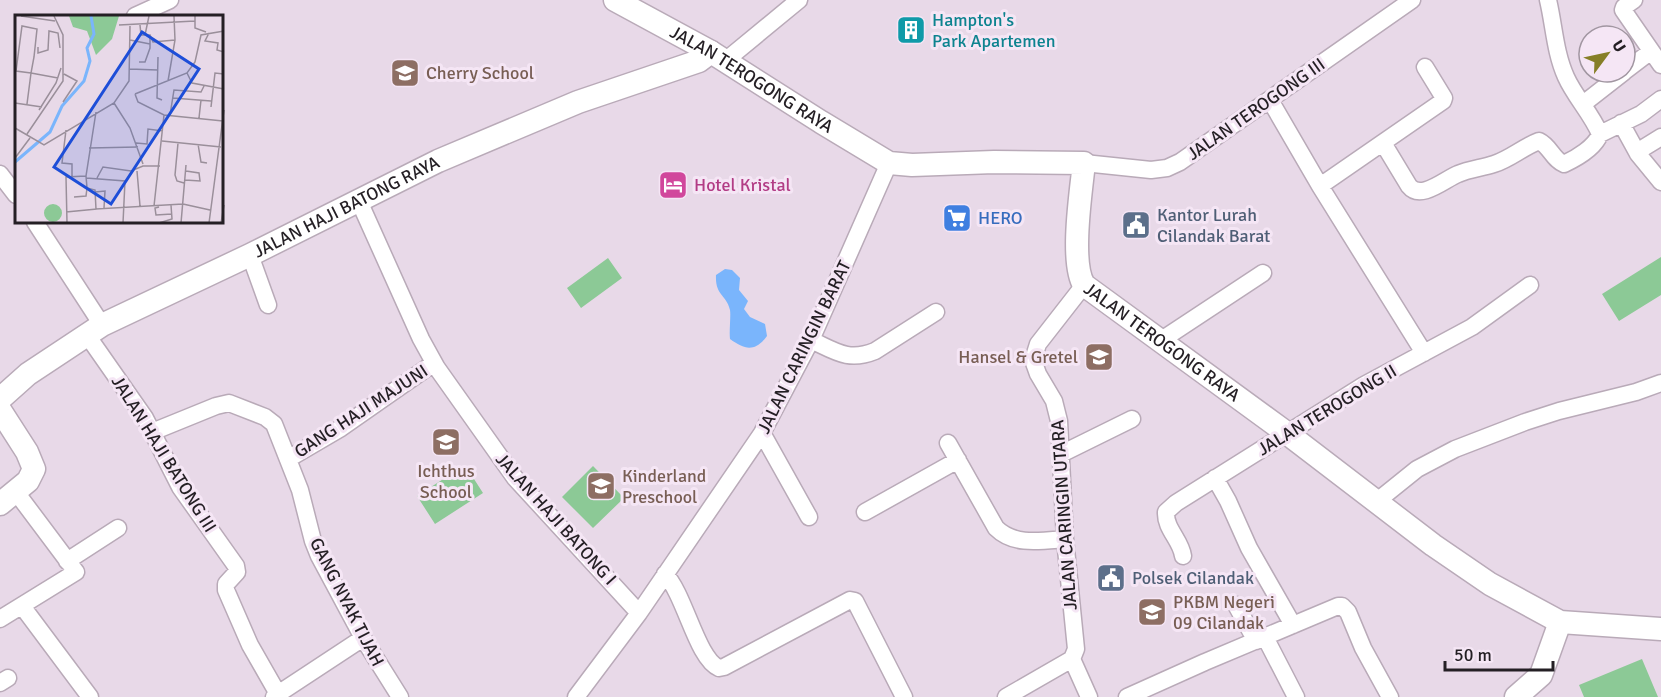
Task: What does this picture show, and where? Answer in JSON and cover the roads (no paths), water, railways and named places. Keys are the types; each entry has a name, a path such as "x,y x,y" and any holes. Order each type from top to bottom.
{"street":[{"path":"137,15 170,0"},
{"name":"JALAN TEROGONG RAYA","path":"615,0 718,56 889,163 912,165 994,162 1084,163 1079,218 1078,272 1084,285 1490,584 1560,622 1661,629"},
{"path":"718,56 799,0"},
{"name":"JALAN TEROGONG III","path":"1084,163 1151,170 1167,168 1180,162 1412,0"},
{"path":"1548,0 1566,79 1600,134"},
{"path":"1634,0 1623,10 1653,46 1661,65"},
{"path":"1637,61 1653,46"},
{"name":"JALAN HAJI BATONG RAYA","path":"0,399 28,374 94,330 438,161 578,102 718,56"},
{"path":"1320,186 1444,100 1425,67"},
{"path":"1583,104 1609,84"},
{"path":"1383,143 1409,186 1412,190 1419,192 1457,174 1504,160 1539,141 1564,164 1591,146 1598,140 1600,134 1641,114 1661,99"},
{"path":"1270,100 1320,186 1424,353"},
{"path":"1621,123 1638,154 1661,182"},
{"path":"1638,154 1640,150 1661,137"},
{"name":"JALAN CARINGIN BARAT","path":"583,694 762,433 811,340 889,163"},
{"path":"0,174 15,194"},
{"name":"JALAN HAJI BATONG I","path":"358,201 434,363 515,478 639,613"},
{"name":"JALAN HAJI BATONG III","path":"36,224 145,418 180,487 237,568 237,574 226,584 226,590 276,696"},
{"path":"250,255 268,305"},
{"path":"1160,341 1263,273"},
{"name":"JALAN CARINGIN UTARA","path":"1072,659 1076,649 1065,539 1059,421 1054,401 1038,374 1033,360 1038,344 1084,285"},
{"name":"JALAN TEROGONG II","path":"1184,556 1182,548 1166,522 1166,512 1182,498 1288,434 1318,412 1484,320 1530,285"},
{"path":"811,340 844,355 864,356 936,312"},
{"name":"GANG HAJI MAJUNI","path":"288,459 341,428 434,363"},
{"path":"1376,502 1417,468 1455,449 1559,411 1636,392 1661,383"},
{"name":"GANG NYAK TIJAH","path":"152,432 229,403 270,420 277,429 302,497 312,542 363,638 400,697"},
{"path":"0,410 34,465 31,477 8,498 72,567"},
{"path":"1061,454 1132,419"},
{"path":"762,433 810,517"},
{"path":"948,443 1001,534 1016,540 1065,539"},
{"path":"865,512 958,460"},
{"path":"1215,478 1249,548 1293,625"},
{"path":"0,620 22,606 118,528"},
{"path":"665,574 676,589 708,659 716,667 724,667 850,600 855,601 904,697"},
{"path":"1236,605 1261,639 1296,697"},
{"path":"22,606 90,697"},
{"path":"1127,697 1342,606 1348,612 1363,648 1389,697"},
{"path":"1516,697 1541,675 1560,622"},
{"path":"276,696 363,638"},
{"path":"1006,697 1072,659 1089,697"}],"water":[{"path":"725,269 732,270 740,278 739,290 748,301 744,309 750,317 765,324 767,336 754,347 745,347 730,339 730,310 716,282 716,275"}],"place":[{"name":"Hampton's Park Apartemen","path":"911,30"},
{"name":"Cherry School","path":"405,73"},
{"name":"Hotel Kristal","path":"673,185"},
{"name":"HERO","path":"957,218"},
{"name":"Kantor Lurah Cilandak Barat","path":"1136,225"},
{"name":"Hansel & Gretel","path":"1099,357"},
{"name":"Ichthus School","path":"446,442"},
{"name":"Kinderland Preschool","path":"601,486"},
{"name":"Polsek Cilandak","path":"1111,578"},
{"name":"PKBM Negeri 09 Cilandak","path":"1152,612"}]}
